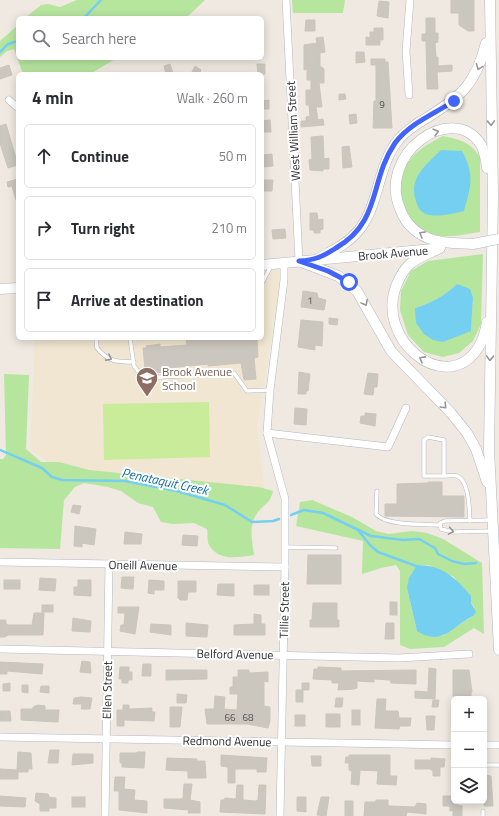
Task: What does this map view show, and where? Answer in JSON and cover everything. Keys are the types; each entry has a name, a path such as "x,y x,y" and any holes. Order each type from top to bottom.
{"main road":[{"path":"490,0 493,195 489,413 492,526 499,650"},
{"path":"316,260 349,240 362,226 371,207 386,161 400,138 414,125 454,101 468,87 479,67 490,30"},
{"path":"473,244 432,240 419,234 408,224 400,210 396,195 396,178 401,162 412,147 429,134 448,129 462,130 477,140 482,148 493,195"},
{"name":"Brook Avenue","path":"264,265 440,248 499,239"},
{"path":"440,248 410,264 401,275 394,292 392,308 395,324 401,339 408,348 419,358 432,363 450,366 460,364 472,355 479,346 492,305"},
{"path":"299,261 338,276 357,291 391,351 451,413 467,433 479,456 491,495"},
{"path":"0,289 16,288"}],"street":[{"name":"West William Street","path":"286,0 299,261"},
{"path":"409,95 406,51 410,0"},
{"path":"9,100 16,106"},
{"name":"Tillie Street","path":"280,816 285,499 267,432 270,390 284,280 284,262"},
{"path":"267,432 388,447 406,408"},
{"name":"Oneill Avenue","path":"0,562 285,567"},
{"name":"Ellen Street","path":"105,816 109,564"},
{"name":"Belford Avenue","path":"0,649 399,658 469,654"},
{"name":"Redmond Avenue","path":"0,737 451,745"},
{"path":"487,745 499,745"}],"lane":[{"path":"264,279 273,264"},
{"path":"96,340 97,348 110,360 119,362 134,362"},
{"path":"130,340 134,366 143,378 234,373 247,391 270,390"},
{"path":"444,476 444,440 428,437 424,440 424,476 444,476 458,476 462,480 468,494 470,521"},
{"path":"377,491 376,514 380,518 389,521 440,525 445,521 470,521 492,526"},
{"path":"440,525 441,529 452,532 492,526"},
{"path":"285,547 336,548"},
{"path":"487,765 499,765"},
{"path":"483,811 483,816"}],"shaded area":[{"name":"Brook Avenue School","path":"282,270 257,427 265,494 59,470 30,449 35,340 264,340 264,271"}],"green space":[{"path":"77,0 205,0 188,16 27,16 41,5 48,4 60,7"},
{"path":"292,0 345,0 343,13 293,13"},
{"path":"16,27 16,55 14,49 7,51 0,57 0,41"},
{"path":"18,60 114,60 93,72 22,72"},
{"path":"443,136 468,144 480,157 480,232 450,236 432,234 414,224 403,206 400,197 400,186 401,176 405,167 417,152"},
{"path":"483,254 481,324 473,341 459,353 443,357 424,352 408,335 400,310 401,291 411,271 428,261","holes":["457,284 473,298 471,330 443,342 415,308 438,299"]},
{"path":"4,374 29,375 26,449 41,462 59,462 89,470 259,487 273,491 269,501 258,512 253,522 252,538 254,555 230,557 218,554 208,544 207,529 194,523 173,524 161,522 153,507 138,503 121,491 84,483 75,487 64,500 60,549 0,548 0,459 3,459 6,455"},
{"path":"209,402 210,457 104,460 103,404"},
{"path":"312,500 352,517 376,531 389,534 412,531 427,533 443,539 482,563 484,634 474,628 444,647 410,649 400,645 400,571 396,565 362,574 363,541 296,526 300,502","holes":["417,565 428,565 454,577 474,607 473,616 442,636 417,631 407,588"]}],"water":[{"path":"441,150 462,151 469,167 470,187 464,211 443,215 430,215 421,211 418,206 414,193 414,185 420,172"},
{"path":"457,284 470,289 473,298 471,331 443,342 433,340 424,334 416,323 415,308 438,299"},
{"path":"417,565 434,567 454,578 471,596 471,603 476,612 473,616 440,636 433,637 417,631 407,588 409,578"}],"building":[{"path":"451,0 474,0 474,31 468,31 459,25 459,13 451,13"},
{"path":"379,1 389,2 388,18 377,16"},
{"path":"426,18 435,18 435,33 438,33 438,42 435,43 438,66 452,65 452,71 437,72 438,89 427,89 426,41 422,41 422,34 426,34"},
{"path":"306,20 315,20 315,31 305,31"},
{"path":"374,28 383,28 383,40 380,40 380,45 366,45 366,37 370,38 370,32 374,32"},
{"path":"323,37 325,52 320,53 320,67 324,69 324,83 319,83 322,107 316,107 318,120 323,119 324,125 301,127 301,121 306,121 306,117 310,116 309,105 306,105 306,90 311,90 311,80 307,80 307,69 304,70 304,45 317,43 316,38"},
{"path":"356,52 364,52 365,62 356,63"},
{"path":"371,59 385,59 385,62 388,62 392,128 373,128 374,101 376,101 376,65 371,65"},
{"path":"170,64 172,72 166,72 164,66"},
{"path":"257,64 265,64 265,74 264,72 258,72"},
{"path":"9,65 12,75 0,79 0,68"},
{"path":"195,66 201,70 200,72 192,72"},
{"path":"339,94 345,94 346,99 339,100"},
{"path":"269,100 269,109 264,109 264,101"},
{"path":"356,114 357,123 350,124 349,115"},
{"path":"270,120 271,132 264,132 264,121"},
{"path":"6,124 16,158 16,166 8,168 0,143 0,126"},
{"path":"323,136 324,159 329,158 329,169 323,169 323,171 310,170 309,160 312,159 311,137"},
{"path":"349,146 352,167 343,168 342,147"},
{"path":"272,154 273,166 264,167 264,155"},
{"path":"16,180 16,200 12,186 8,187 7,182"},
{"path":"264,180 273,180 272,191 264,191"},
{"path":"310,213 317,213 318,220 323,219 323,229 320,230 320,233 314,233 314,230 310,230"},
{"path":"285,229 286,238 273,239 272,230"},
{"path":"303,291 317,293 318,298 326,300 324,310 301,307"},
{"path":"329,318 338,319 337,325 329,324"},
{"path":"301,320 323,322 322,346 315,345 315,350 298,347"},
{"path":"186,340 257,340 258,357 254,358 256,379 244,380 241,363 208,366 208,364 168,368 168,372 148,373 148,369 145,369 143,348 147,348 146,346 160,344 160,347 187,345"},
{"path":"299,372 310,374 308,391 306,391 306,394 298,394"},
{"path":"368,373 378,374 377,387 374,387 373,395 364,394"},
{"path":"295,408 307,409 306,425 294,424"},
{"path":"365,413 376,414 375,426 360,423 361,416 365,416"},
{"path":"442,482 442,496 464,496 464,517 385,516 385,504 397,504 397,484"},
{"path":"73,505 81,506 79,514 71,512"},
{"path":"75,526 96,529 94,545 82,543 82,547 74,546"},
{"path":"125,532 142,534 141,544 124,544"},
{"path":"183,535 198,536 197,546 182,545"},
{"path":"308,555 341,555 341,584 307,584"},
{"path":"122,577 134,577 133,589 121,588"},
{"path":"40,578 56,579 55,591 39,590"},
{"path":"4,580 20,580 20,589 4,589"},
{"path":"78,580 91,580 91,596 74,595 74,587 78,587"},
{"path":"149,580 164,581 164,590 154,590 154,594 148,593"},
{"path":"178,581 196,581 196,592 188,592 187,600 180,600 178,598"},
{"path":"218,584 234,584 234,596 217,595"},
{"path":"254,585 269,585 269,595 254,595"},
{"path":"390,602 397,602 397,615 390,615"},
{"path":"313,603 337,603 337,620 339,620 339,627 310,627"},
{"path":"42,605 53,605 53,612 42,612"},
{"path":"118,607 139,607 135,634 120,631 121,625 124,625 125,613 118,613"},
{"path":"34,613 44,613 43,635 8,635 5,637 0,637 0,620 6,620 6,624 8,625 32,625"},
{"path":"254,614 261,615 261,624 265,624 265,635 234,635 234,625 254,624"},
{"path":"73,618 91,621 90,632 72,631"},
{"path":"186,623 208,625 207,637 186,636"},
{"path":"386,623 394,623 394,639 385,639"},
{"path":"151,624 171,625 171,635 150,632"},
{"path":"82,661 90,662 91,673 80,672"},
{"path":"0,662 43,664 42,674 7,671 7,674 0,674"},
{"path":"143,664 151,664 151,676 142,676"},
{"path":"120,667 129,667 129,672 132,672 132,680 128,680 128,683 122,683 122,679 119,679"},
{"path":"318,667 341,668 341,671 416,670 416,684 391,683 390,680 374,679 374,682 357,681 357,688 354,689 338,690 339,683 332,683 332,680 313,679 314,669 318,669"},
{"path":"429,668 436,669 435,699 415,698 415,691 428,692"},
{"path":"166,670 207,670 207,679 166,680"},
{"path":"238,670 249,670 249,673 268,672 268,682 264,681 264,706 270,707 270,721 268,728 247,724 207,724 205,709 214,709 215,696 225,697 224,709 237,710 238,694 230,694 230,687 233,687 233,677 238,677"},
{"path":"453,670 469,670 472,692 471,696 453,696"},
{"path":"10,683 10,691 3,691 3,684"},
{"path":"302,683 309,683 309,690 303,690 303,702 296,702 296,690 302,690"},
{"path":"22,685 28,685 28,693 22,692"},
{"path":"41,686 49,686 49,693 40,692"},
{"path":"177,694 187,695 186,703 177,703"},
{"path":"74,698 92,698 90,709 81,709 82,704 73,704"},
{"path":"336,698 343,698 342,707 335,707"},
{"path":"377,699 386,699 385,711 398,711 399,718 411,718 410,726 400,726 399,729 375,728"},
{"path":"433,700 439,700 438,707 432,707"},
{"path":"38,705 45,706 45,710 59,710 58,722 21,720 21,709 33,709 33,707"},
{"path":"123,705 129,705 129,709 152,708 152,712 155,712 154,721 124,720 124,726 117,726 117,710 123,710"},
{"path":"170,707 182,707 180,727 170,727"},
{"path":"352,710 360,710 360,725 352,725"},
{"path":"0,711 10,711 11,721 0,721"},
{"path":"326,714 340,714 340,727 326,727"},
{"path":"295,715 305,715 305,726 295,726"},
{"path":"426,716 435,716 434,730 427,730"},
{"path":"50,750 59,750 58,763 48,763"},
{"path":"18,752 31,753 32,769 28,769 28,772 18,772 18,779 0,779 0,769 17,770"},
{"path":"145,752 144,768 122,767 122,763 120,763 120,753"},
{"path":"73,754 93,754 93,763 72,765"},
{"path":"221,755 267,758 266,772 257,772 257,769 235,769 235,783 228,783 228,767 221,766"},
{"path":"349,755 390,755 390,776 397,776 396,785 377,784 378,771 360,770 359,785 351,784 352,771 349,770 349,763 345,763 346,757 349,757"},
{"path":"311,756 321,756 321,766 312,766"},
{"path":"167,758 197,759 197,761 205,761 206,778 188,778 188,771 166,770"},
{"path":"431,758 445,759 444,767 440,767 440,776 433,776 433,771 430,769 415,769 415,760 431,760"},
{"path":"487,775 491,776 493,806 484,806 484,804 487,804"},
{"path":"115,777 125,777 124,789 135,790 134,800 147,801 147,813 119,810 119,791 114,791"},
{"path":"184,784 192,784 190,800 200,802 200,813 188,813 189,810 164,808 164,799 183,799"},
{"path":"237,785 243,785 243,800 256,801 258,800 259,785 266,785 265,814 220,812 221,800 224,800 225,798 236,799"},
{"path":"36,793 48,794 49,797 56,798 56,808 49,808 49,811 40,811 40,804 35,801"},
{"path":"0,796 26,798 25,807 0,806"},
{"path":"443,796 451,796 451,804 462,806 462,816 453,816 453,810 450,811 450,806 443,806"},
{"path":"72,797 85,797 85,807 72,807"},
{"path":"297,797 306,797 306,812 297,811"},
{"path":"321,797 329,797 326,816 317,815"},
{"path":"376,800 388,800 388,805 390,806 415,807 417,803 426,804 426,814 407,812 406,816 364,816 365,802 376,802"},
{"path":"345,801 353,801 353,816 345,816"}],"waterway":[{"path":"86,16 101,0"},
{"path":"0,52 8,44 16,42"},
{"name":"Penataquit Creek","path":"0,450 42,468 52,477 62,480 125,481 177,491 225,505 252,522 273,521 279,519"},
{"name":"Penataquit Creek","path":"291,515 304,510 323,513 371,536 403,540 419,539 435,548 438,554 452,561 464,564 476,563"},
{"path":"357,529 378,552 419,567"}],"place":[{"name":"Brook Avenue School","path":"147,398"}],"route":[{"path":"349,282 328,271 299,261 316,260 354,236 366,220 388,155 396,143 409,129 420,121 454,101"}]}
